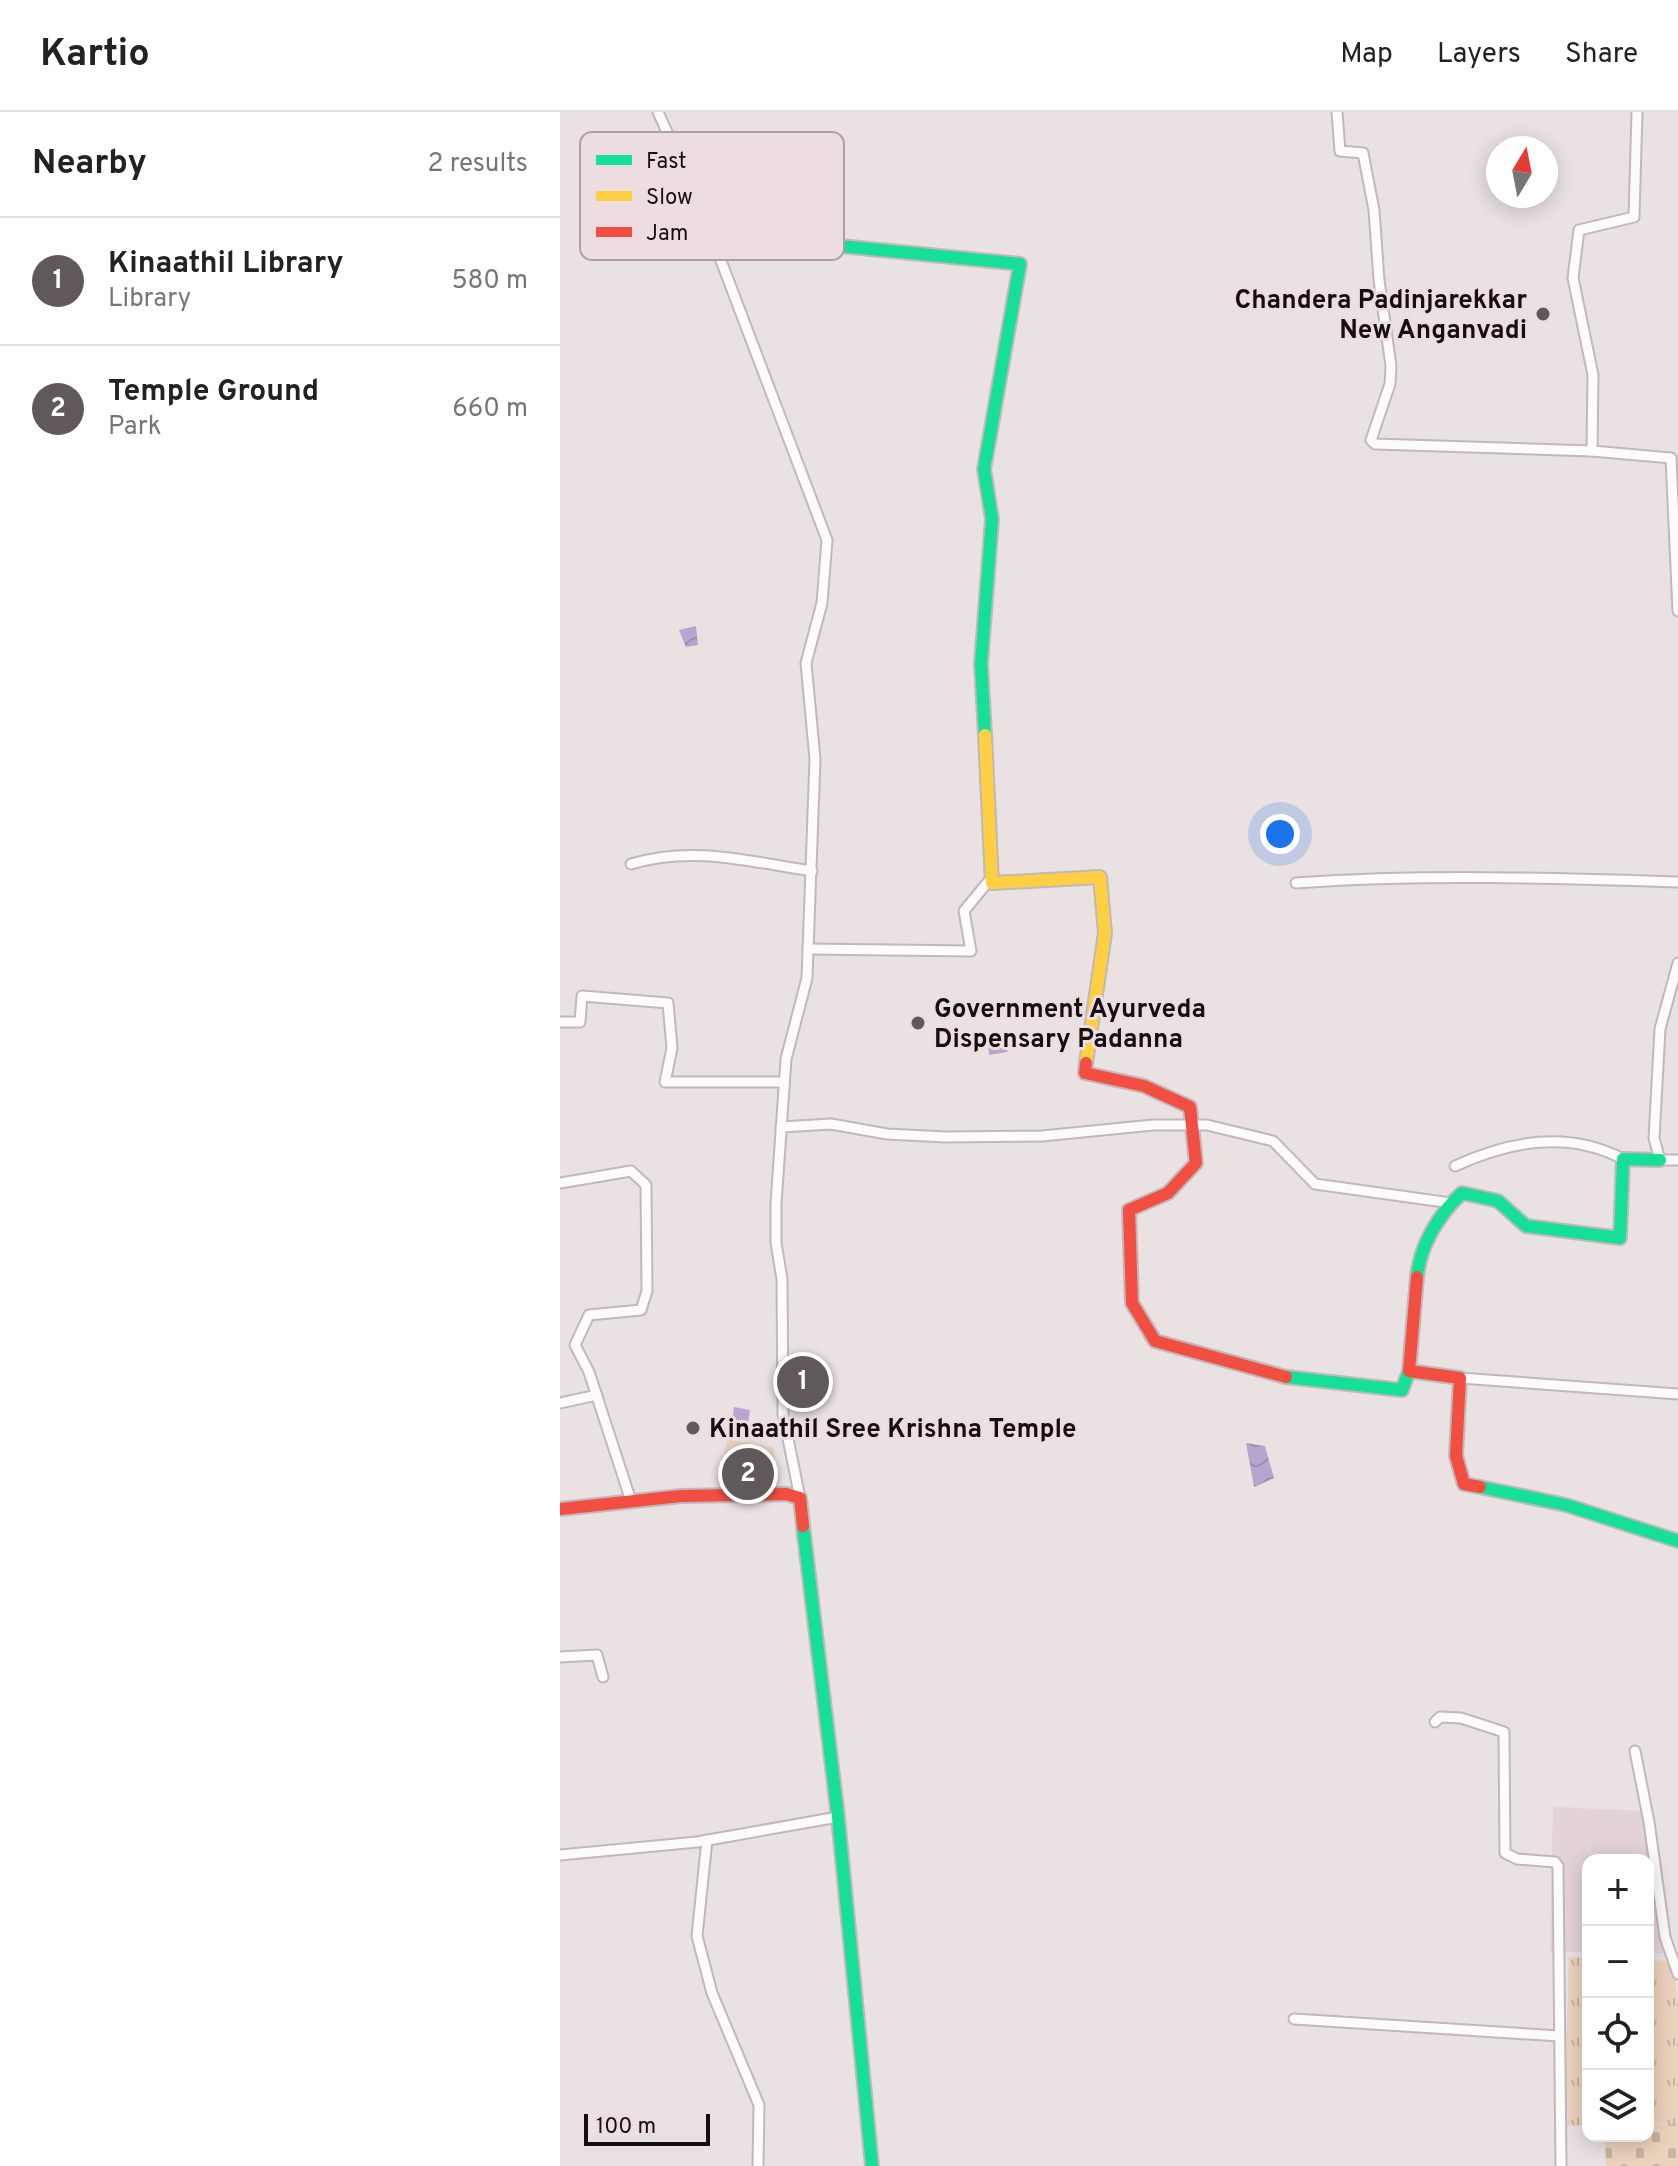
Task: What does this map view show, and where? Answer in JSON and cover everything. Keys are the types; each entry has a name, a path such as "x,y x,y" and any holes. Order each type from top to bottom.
{"street":[{"path":"658,112 667,132"},
{"path":"1337,112 1340,151 1363,153 1374,210 1379,280 1391,366 1390,384 1371,440 1375,444 1592,451 1674,457 1678,611"},
{"path":"1592,451 1593,375 1573,278 1579,230 1634,217 1637,112"},
{"path":"844,246 1020,264 984,469 992,519 981,664 992,883 1100,877 1105,933 1085,1073 1144,1086 1190,1107 1196,1163 1168,1193 1129,1210 1132,1303 1155,1341 1289,1378 1402,1390 1409,1371 1419,1253 1451,1203 1462,1193 1498,1201 1526,1226 1620,1238 1623,1159"},
{"path":"721,260 827,540 822,603 806,663 815,759 808,949 804,997 786,1059 776,1243 782,1279 783,1414 800,1498 838,1817 872,2166"},
{"path":"631,864 667,854 720,855 812,871"},
{"path":"808,949 971,951 964,911 992,877"},
{"path":"1296,883 1369,878 1533,877 1678,882"},
{"path":"1660,1160 1654,1138 1660,1029 1678,963"},
{"path":"560,1022 580,1022 582,996 668,1003 672,1048 665,1082 784,1082"},
{"path":"781,1127 831,1124 887,1134 946,1137 1042,1136 1207,1125 1273,1141 1315,1184 1451,1203"},
{"path":"1455,1166 1498,1147 1555,1140 1591,1144 1623,1159 1678,1160"},
{"path":"560,1183 631,1171 646,1185 647,1291 641,1310 589,1315 575,1345 597,1395 631,1501"},
{"path":"1409,1371 1460,1378 1678,1394"},
{"path":"1460,1378 1456,1456 1464,1484 1566,1505 1678,1541"},
{"path":"560,1403 597,1395"},
{"path":"560,1509 681,1496 786,1494 800,1498"},
{"path":"560,1657 597,1655 603,1677"},
{"path":"1435,1722 1440,1717 1461,1718 1504,1732 1505,1853 1517,1859 1555,1862 1558,1866 1561,2166"},
{"path":"1635,1751 1649,1822 1665,1937 1678,1974"},
{"path":"560,1855 707,1840 838,1817"},
{"path":"707,1840 697,1936 712,1993 759,2105 758,2166"},
{"path":"1294,2019 1559,2036"}],"shaded area":[{"path":"1553,1807 1646,1811 1651,1854 1582,1854 1582,1952 1550,1952"},
{"path":"1654,1878 1663,1953 1654,1953"}],"green space":[{"path":"727,1439 774,1448 776,1488 719,1487"},
{"path":"1569,1957 1582,1958 1582,2125 1564,2126"},
{"path":"1654,1960 1673,1961 1678,2005 1678,2124 1654,2124"},
{"path":"1678,2124 1678,2166 1606,2166 1605,2142 1654,2142 1654,2125"}],"water":[{"path":"696,626 698,645 686,647 679,630"},
{"path":"1005,1033 1010,1043 1007,1052 989,1055 988,1036"},
{"path":"734,1407 750,1410 746,1435 731,1432"},
{"path":"1246,1443 1265,1446 1274,1478 1254,1487"}],"traffic: fast":[{"path":"844,246 1020,264 984,469 992,519 981,664 985,735"},
{"path":"1417,1277 1422,1254 1432,1232 1445,1211 1462,1193 1498,1201 1526,1226 1620,1238 1623,1159 1660,1160"},
{"path":"1286,1377 1402,1390 1409,1371"},
{"path":"1480,1487 1566,1505 1678,1541"},
{"path":"803,1526 838,1817 872,2166"}],"traffic: slow":[{"path":"985,735 992,883 1100,877 1105,933 1086,1063"}],"traffic: jam":[{"path":"1086,1063 1085,1073 1144,1086 1190,1107 1196,1163 1168,1193 1129,1210 1132,1303 1155,1341 1286,1377"},
{"path":"1417,1277 1409,1371 1460,1378 1456,1456 1464,1484 1480,1487"},
{"path":"560,1509 681,1496 786,1494 800,1498 803,1526"}],"place":[{"name":"Chandera Padinjarekkar New Anganvadi","path":"1543,314"},
{"name":"Government Ayurveda Dispensary Padanna","path":"918,1023"},
{"name":"Kinaathil Library","path":"803,1382"},
{"name":"Kinaathil Sree Krishna Temple","path":"693,1428"},
{"name":"Temple Ground","path":"748,1474"}]}
